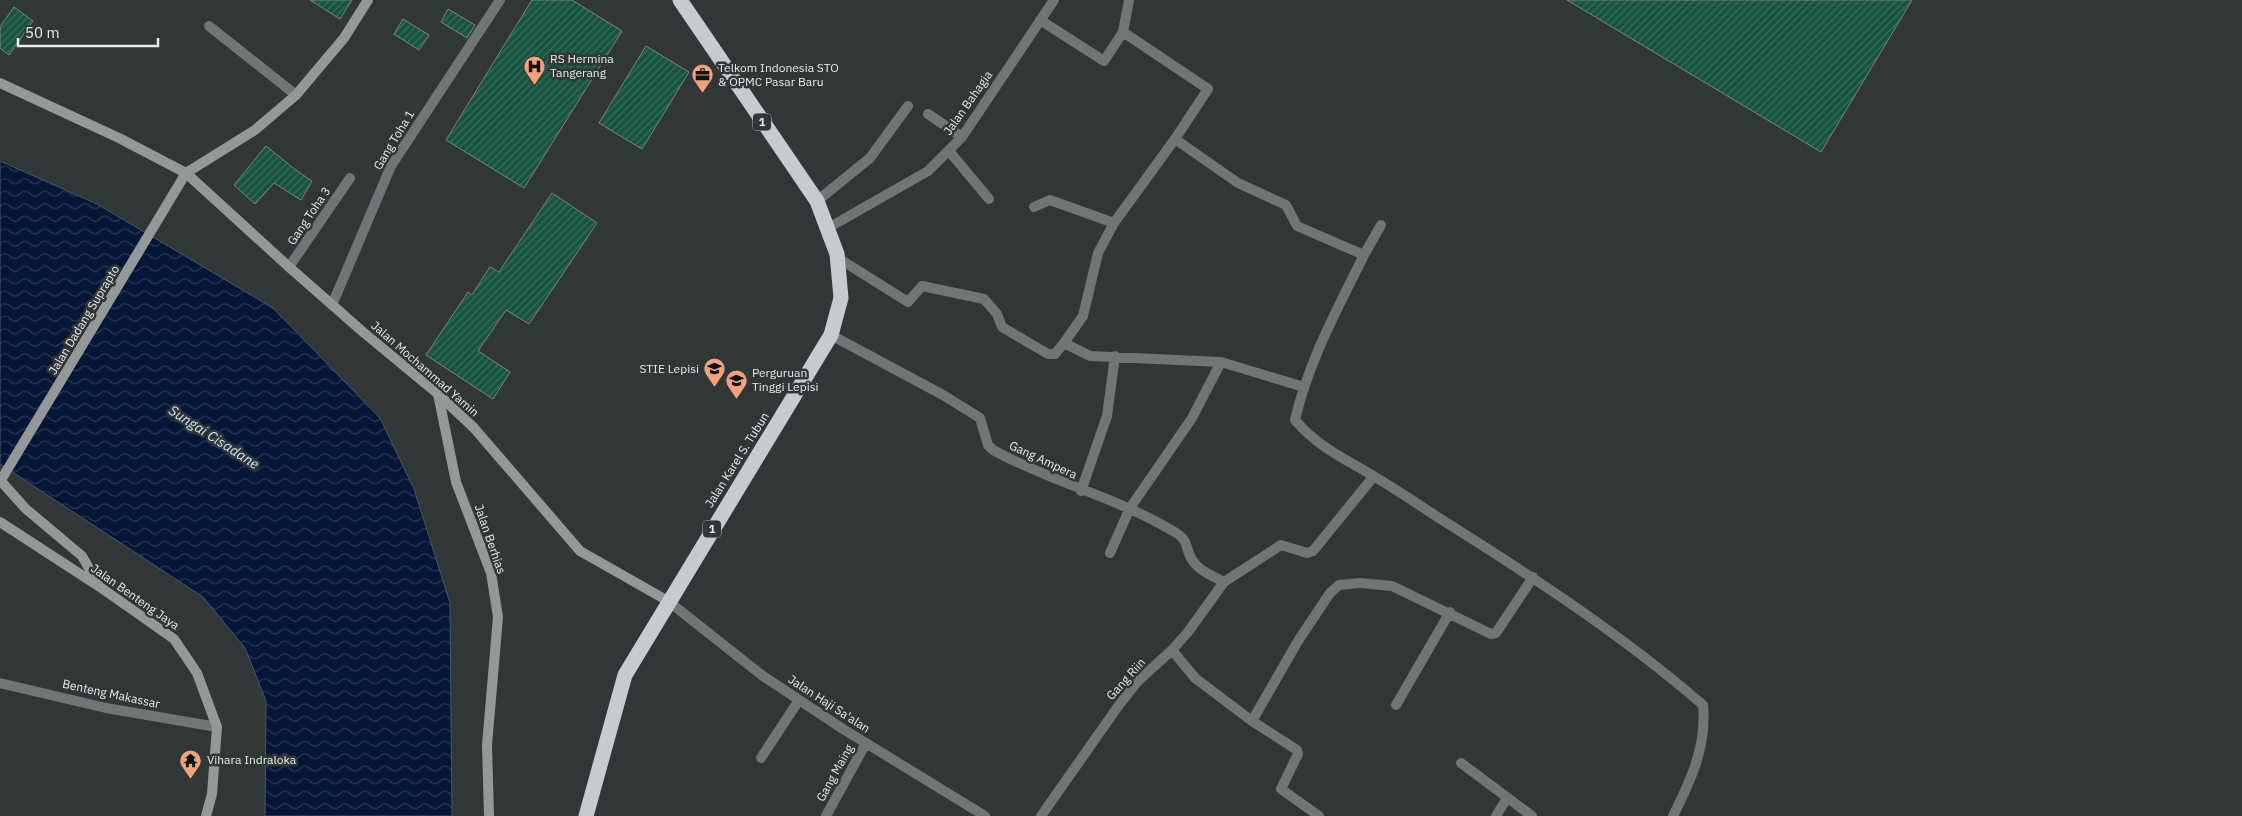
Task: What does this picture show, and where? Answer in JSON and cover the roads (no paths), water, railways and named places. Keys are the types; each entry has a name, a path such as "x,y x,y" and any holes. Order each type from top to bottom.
{"highway":[{"name":"Jalan Karel S. Tubun","path":"586,816 624,675 831,335 841,298 838,258 817,201 680,0"}],"street":[{"name":"Jalan Dadang Suprapto","path":"100,587 82,556 26,509 3,477 186,173 255,130 296,95 344,38 368,0"},
{"name":"Gang Toha 1","path":"332,305 391,166 500,0"},
{"name":"Jalan Bahagia","path":"828,228 928,171 949,151 962,136 1054,0"},
{"path":"1040,20 1102,61 1106,59 1124,32 1128,0"},
{"path":"208,26 296,95"},
{"path":"838,258 908,302 922,286 978,296 991,306 1002,327 1048,354 1055,354 1083,316 1098,253 1114,223 1175,139 1208,89 1124,32"},
{"path":"0,83 119,138 186,173"},
{"path":"817,201 870,158 908,106"},
{"path":"928,114 962,136"},
{"path":"1175,139 1238,182 1286,205 1297,226 1364,255"},
{"path":"949,151 989,199"},
{"name":"Jalan Mochammad Yamin","path":"186,173 289,267 438,394 474,428 580,551 668,601"},
{"name":"Gang Toha 3","path":"289,267 350,178"},
{"path":"1034,207 1050,200 1114,223"},
{"path":"1381,225 1364,255 1332,322 1304,388 1295,420 1304,431 1335,456 1374,476 1533,577 1658,666 1703,705 1705,724 1702,742 1691,781 1673,816"},
{"name":"Gang Ampera","path":"831,335 943,395 980,418 988,445 993,450 1081,491 1130,508 1185,539 1192,559 1197,565 1224,582"},
{"path":"1064,343 1090,356 1221,362 1304,388"},
{"path":"1081,491 1107,416 1115,356"},
{"path":"1110,553 1130,508 1192,418 1221,362"},
{"name":"Jalan Berhias","path":"438,394 456,482 491,572 498,617 487,746 489,816"},
{"path":"1224,582 1281,545 1310,553 1313,551 1374,476"},
{"name":"Jalan Benteng Jaya","path":"0,522 100,587 174,639 197,673 218,727 212,794 206,816"},
{"path":"1252,721 1298,642 1330,593 1339,585 1360,583 1392,586 1450,612 1486,633 1496,633 1533,577"},
{"name":"Gang Riin","path":"1041,816 1119,705 1138,681 1172,650 1188,632 1224,582"},
{"name":"Jalan Haji Sa'alan","path":"668,601 763,676 866,743 985,816"},
{"path":"1396,705 1450,612"},
{"path":"1172,650 1195,678 1252,721 1297,750 1298,754 1281,788 1319,816"},
{"name":"Benteng Makassar","path":"0,683 106,708 218,727"},
{"path":"762,758 799,700"},
{"name":"Gang Maing","path":"826,816 866,743"},
{"path":"1461,763 1532,816"},
{"path":"1496,816 1506,798"}],"water":[{"name":"Sungai Cisadane","path":"0,161 97,204 273,308 380,418 414,489 450,603 452,816 265,816 266,701 245,648 203,597 0,464"}],"place":[{"name":"RS Hermina Tangerang","path":"534,85"},
{"name":"Telkom Indonesia STO & OPMC Pasar Baru","path":"702,94"},
{"name":"STIE Lepisi","path":"715,388"},
{"name":"Perguruan Tinggi Lepisi","path":"736,399"},
{"name":"Vihara Indraloka","path":"191,779"}]}
